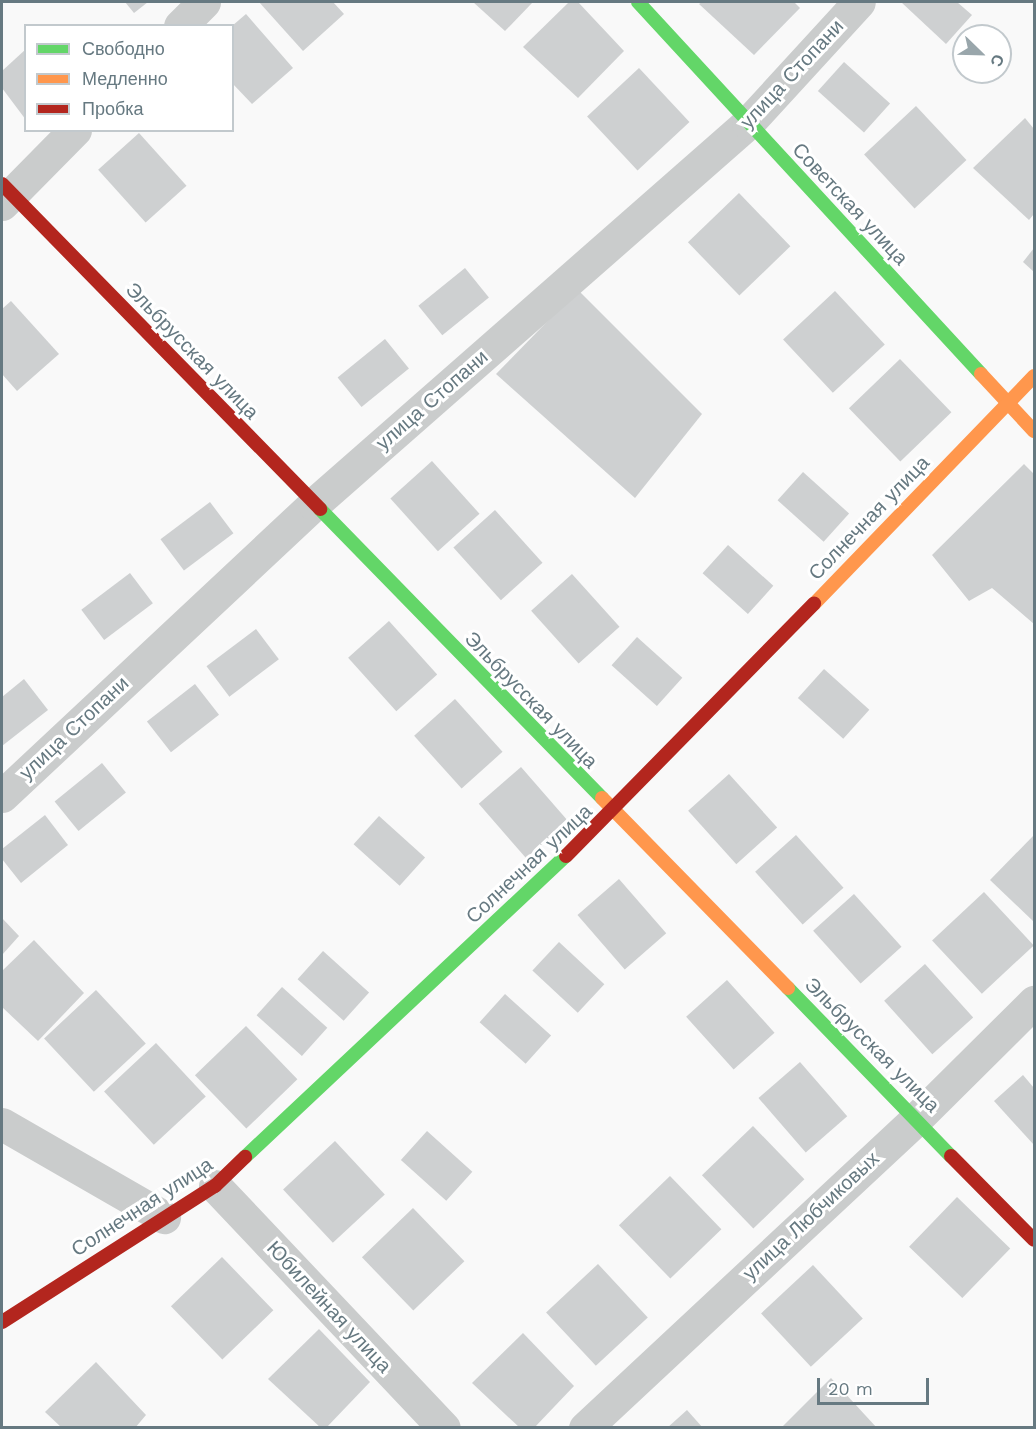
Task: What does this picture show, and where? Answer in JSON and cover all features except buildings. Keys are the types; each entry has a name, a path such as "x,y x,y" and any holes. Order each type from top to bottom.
{"street":[{"path":"182,24 204,2"},
{"name":"Советская улица","path":"638,2 1035,431"},
{"name":"улица Стопани","path":"2,796 314,504 748,123 859,2"},
{"path":"5,194 73,132"},
{"name":"Эльбрусская улица","path":"5,194 314,504 613,812 1035,1240"},
{"name":"Солнечная улица","path":"2,1322 215,1186 613,812 1007,402 1035,376"},
{"name":"улица Любчиковых","path":"585,1428 917,1118 1035,1002"},
{"path":"2,1124 164,1217"},
{"name":"Юбилейная улица","path":"215,1186 444,1428"}],"traffic: fast":[{"path":"638,2 981,374"},
{"path":"320,509 602,798"},
{"path":"245,1157 566,856"},
{"path":"788,988 951,1156"}],"traffic: slow":[{"path":"981,374 1034,431"},
{"path":"814,604 1034,376"},
{"path":"602,798 788,988"}],"traffic: jam":[{"path":"2,184 320,509"},
{"path":"566,856 814,604"},
{"path":"951,1156 1034,1240"},
{"path":"2,1322 215,1186 245,1157"}]}
